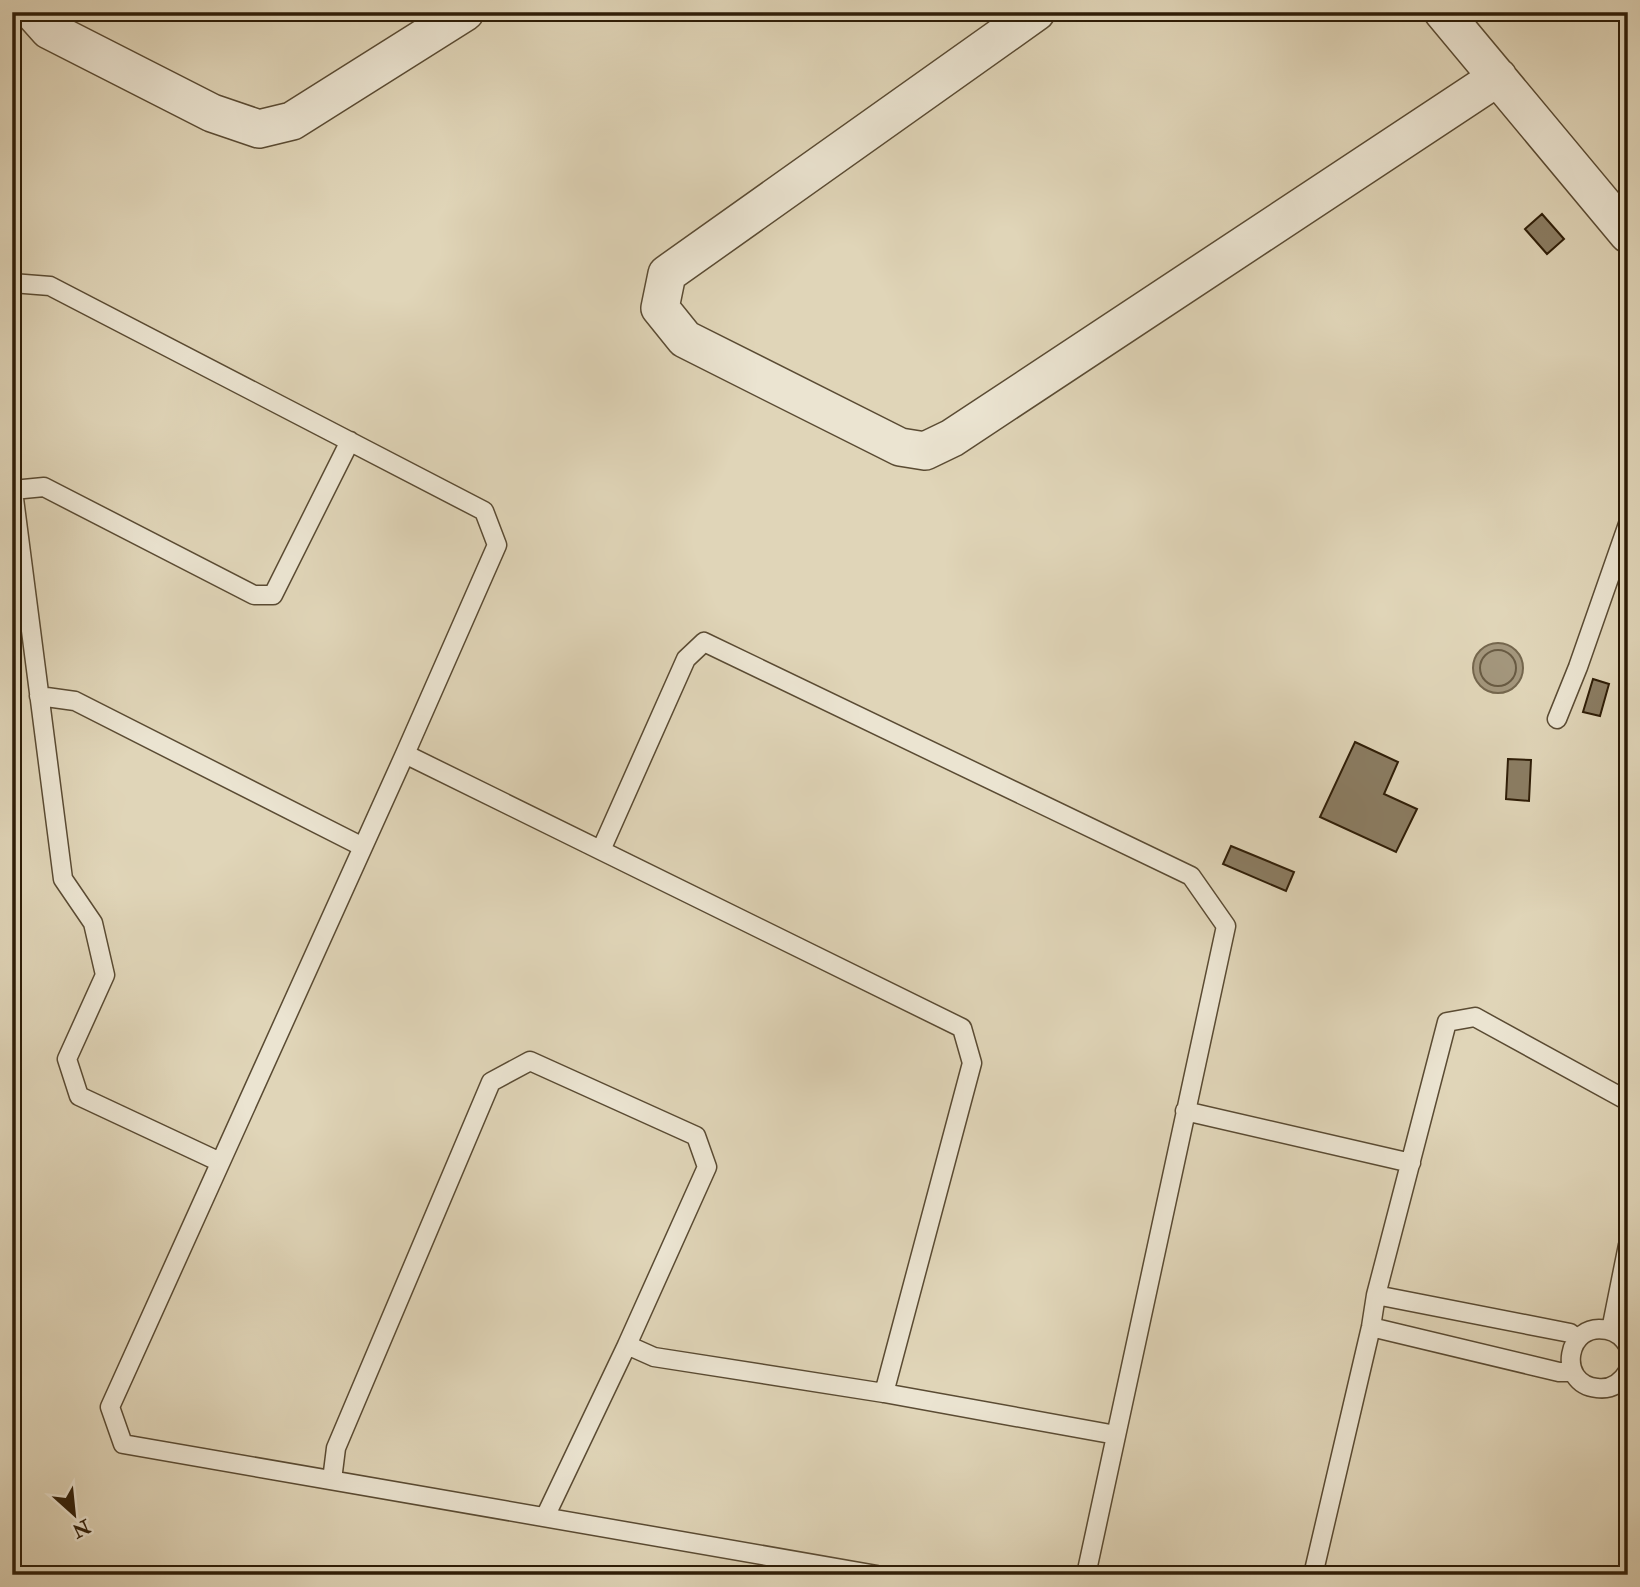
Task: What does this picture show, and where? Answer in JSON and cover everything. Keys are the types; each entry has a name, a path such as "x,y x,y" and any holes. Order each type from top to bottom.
{"street":[{"path":"33,12 48,30 212,113 259,129 292,121 444,18"},
{"path":"1037,12 667,274 660,308 685,339 900,447 925,451 952,438 1498,77"},
{"path":"1443,12 1628,234"}],"lane":[{"path":"12,283 50,286 484,511 497,545 110,1407 123,1444 877,1575"},
{"path":"13,490 44,487 254,596 273,595 350,441"},
{"path":"12,483 63,879 93,923 105,975 68,1059 79,1096 220,1162"},
{"path":"1558,719 1628,524"},
{"path":"601,850 686,659 704,642 1191,876 1226,926 1086,1575"},
{"path":"39,696 75,701 363,847"},
{"path":"405,754 962,1028 972,1063 884,1393"},
{"path":"1313,1575 1371,1327 1376,1295 1447,1022 1475,1017 1628,1101"},
{"path":"332,1480 336,1448 491,1082 530,1060 696,1136 707,1167 627,1345 545,1517"},
{"path":"1185,1111 1411,1163"},
{"path":"1611,1330 1628,1245"},
{"path":"1376,1295 1570,1333 1577,1339"},
{"path":"1371,1327 1573,1372"},
{"path":"1626,1378 1613,1386 1590,1388 1580,1382 1570,1361 1577,1339 1587,1331 1599,1328 1611,1330 1619,1334 1628,1346"},
{"path":"627,1345 654,1357 884,1393 1116,1435"}],"water":[{"path":"1498,643 1516,650 1523,668 1516,686 1498,693 1480,686 1473,668 1480,650"}],"building":[{"path":"1542,214 1564,239 1547,254 1525,229"},
{"path":"1593,679 1609,684 1600,716 1583,712"},
{"path":"1355,742 1398,762 1384,794 1417,809 1396,852 1320,817"},
{"path":"1508,759 1531,760 1529,801 1506,799"},
{"path":"1231,846 1294,872 1286,891 1223,864"}]}
